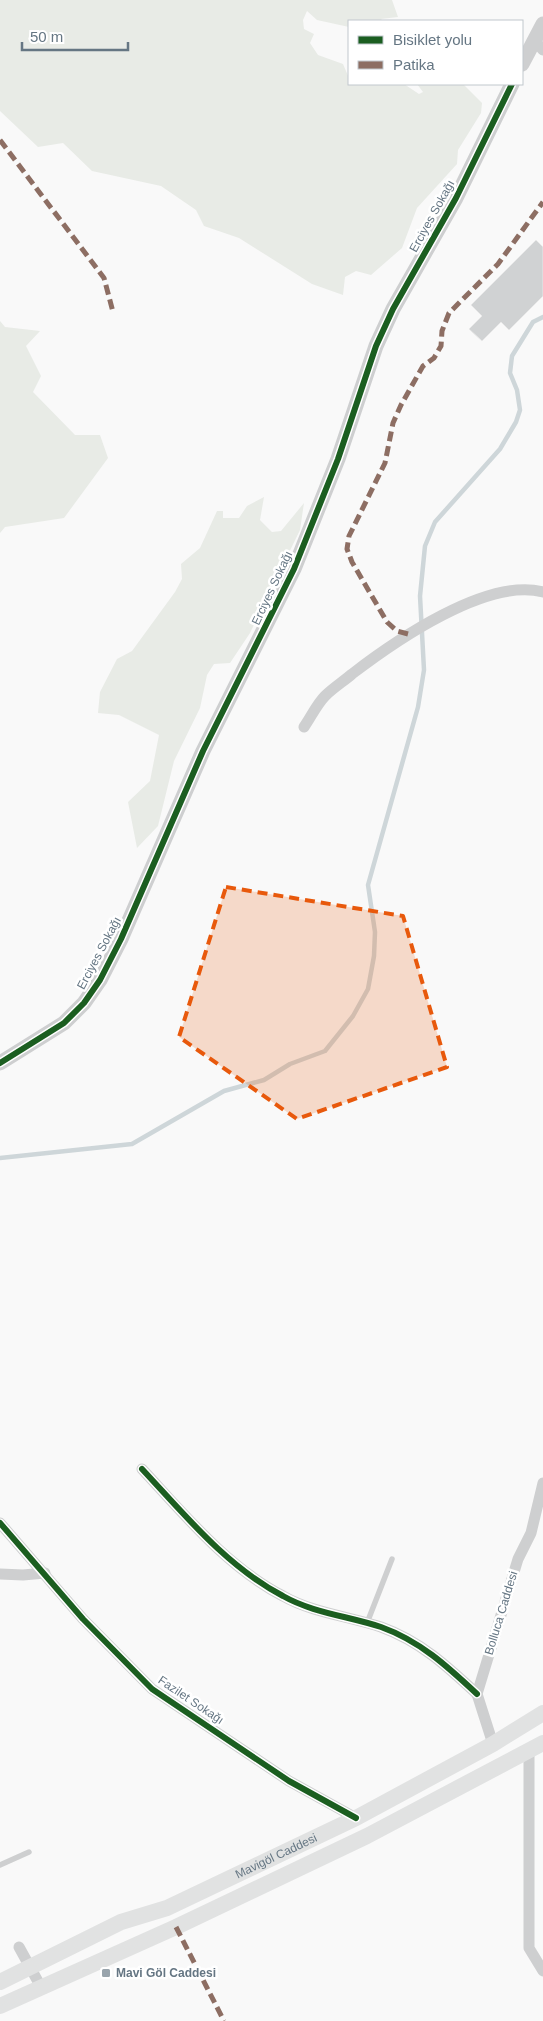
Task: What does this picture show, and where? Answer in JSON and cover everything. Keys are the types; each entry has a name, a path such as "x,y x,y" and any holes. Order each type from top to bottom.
{"main road":[{"name":"Mavigöl Caddesi","path":"0,1982 121,1922 167,1908 356,1818 493,1744 543,1713"},
{"name":"Mavigöl Caddesi","path":"0,2006 176,1927 367,1836 543,1743"}],"street":[{"path":"523,63 538,45 543,24"},
{"name":"Erciyes Sokağı","path":"0,1063 64,1023 84,1004 104,972 121,939 204,751 294,569 338,458 376,346 393,310 456,198 512,85"},
{"path":"304,727 325,696 392,643 431,622 493,594 535,590 543,592"},
{"path":"142,1468 236,1564 263,1585 305,1606 366,1623 418,1644 440,1659 477,1694 493,1744"},
{"name":"Bolluca Caddesi","path":"477,1694 518,1559 539,1520 543,1483"},
{"name":"Fazilet Sokağı","path":"0,1523 83,1619 152,1689 289,1781 356,1818"},
{"path":"0,1574 23,1575 44,1573"},
{"path":"529,1752 529,1948 543,1971"},
{"path":"19,1947 41,1987"}],"lane":[{"path":"366,1623 392,1559"},
{"path":"0,1866 29,1852"}],"highlighted area":[{"path":"226,887 403,916 447,1067 297,1119 179,1037"}],"shaded area":[{"path":"0,0 392,0 398,17 382,20 348,20 348,27 317,20 307,11 303,20 304,29 314,34 310,43 318,55 343,64 348,76 348,85 406,85 419,94 423,92 418,85 464,85 482,103 481,113 458,150 457,164 417,208 402,248 371,275 356,271 345,277 343,295 312,284 239,238 204,226 196,210 161,186 92,171 63,143 38,147 0,111"},
{"path":"0,321 5,327 40,331 26,346 41,376 33,392 75,435 100,435 108,458 64,518 5,527 0,533"},
{"path":"264,497 260,520 272,532 281,531 304,503 300,530 250,633 230,663 214,664 207,675 200,708 174,761 158,826 137,848 128,802 150,781 159,735 119,715 98,713 100,692 117,659 132,651 175,592 182,579 181,564 200,548 217,511 223,511 223,518 239,518 247,506"}],"building":[{"path":"536,240 543,247 543,296 509,330 501,322 482,341 469,329 482,316 471,305"}],"waterway":[{"path":"0,1158 132,1144 224,1091 264,1080 290,1064 325,1051 353,1016 368,989 374,956 375,932 368,885 418,707 424,670 420,596 425,546 435,522 500,449 516,422 520,410 517,390 510,373 512,356 533,322 543,317"}],"marked path":[{"path":"0,140 104,278 113,312"},
{"path":"408,634 397,631 387,622 352,562 347,549 349,536 385,463 393,423 401,405 423,366 434,358 441,346 442,331 449,313 498,264 543,202"},
{"path":"176,1927 224,2021"}],"cycle path":[{"path":"0,1063 64,1023 84,1003 100,980 121,939 203,751 294,569 338,459 376,346 393,309 456,198 512,85"},
{"path":"142,1469 207,1538 243,1570 263,1584 294,1602 369,1623 408,1639 444,1664 477,1694"},
{"path":"0,1523 83,1619 152,1689 289,1781 356,1818"}],"place":[{"name":"Mavi Göl Caddesi","path":"106,1973"}]}
